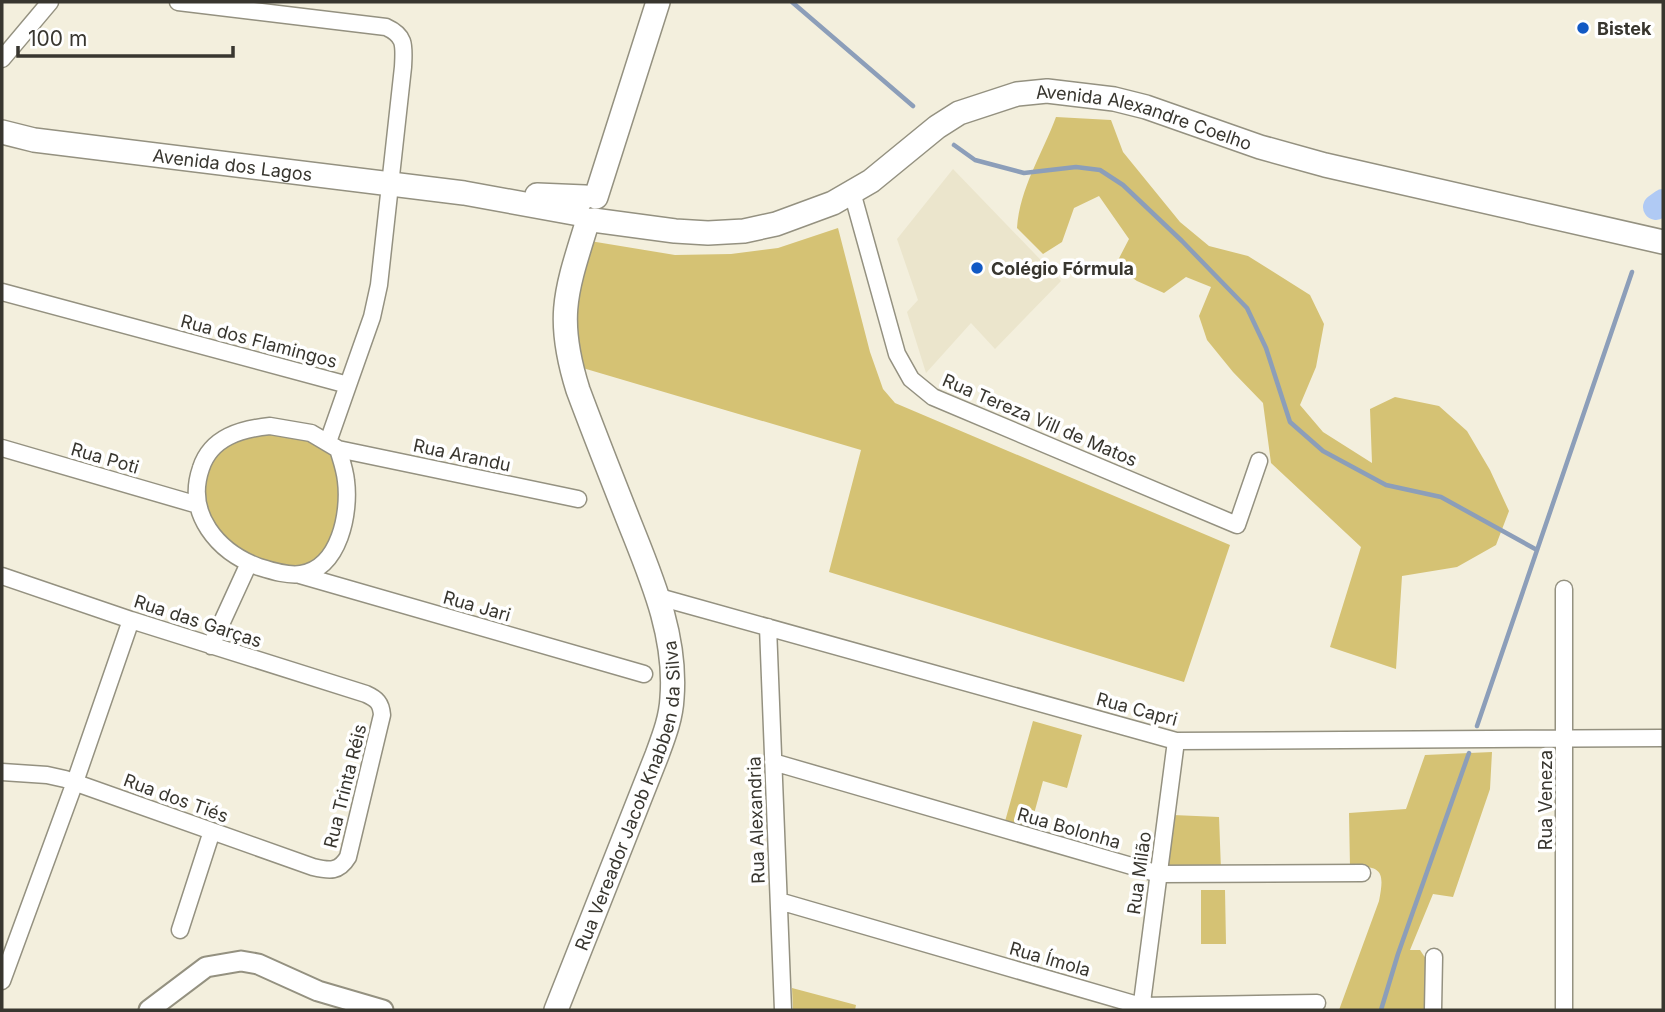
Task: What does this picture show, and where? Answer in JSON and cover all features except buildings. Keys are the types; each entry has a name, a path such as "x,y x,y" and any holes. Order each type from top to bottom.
{"main road":[{"name":"Rua Vereador Jacob Knabben da Silva","path":"556,1010 669,722 673,674 669,638 659,597 578,390 568,360 564,335 564,308 569,282 590,208 658,2"},
{"name":"Avenida Alexandre Coelho","path":"590,208 647,227 708,233 744,231 798,218 871,181 937,127 959,113 1017,94 1047,91 1114,99 1312,162 1663,242"},
{"name":"Avenida dos Lagos","path":"2,132 34,140 590,208"}],"street":[{"path":"2,59 50,2"},
{"name":"Rua dos Flamingos","path":"2,292 348,384 376,299 404,51 402,39 397,32 386,27 178,2"},
{"name":"Rua Tereza Vill de Matos","path":"852,192 897,354 911,379 933,397 1237,525 1259,461"},
{"path":"333,446 311,433 270,426 232,433 217,444 204,459 198,475 198,505 204,523 217,541 233,555 249,563 281,573 300,575 323,563 336,546 344,523 346,479 333,446 348,384"},
{"name":"Rua Arandu","path":"333,446 578,499"},
{"name":"Rua Poti","path":"2,448 198,505"},
{"path":"211,646 249,563"},
{"name":"Rua Jari","path":"300,575 644,674"},
{"name":"Rua das Garças","path":"2,576 211,646 366,694 375,698 381,706"},
{"name":"Rua Veneza","path":"1564,589 1564,1010"},
{"name":"Rua Capri","path":"659,597 1176,741 1663,738"},
{"path":"2,981 131,620"},
{"name":"Rua Alexandria","path":"768,627 783,1010"},
{"name":"Rua Trinta Réis","path":"334,871 343,866 348,857 381,727 381,706"},
{"name":"Rua Milão","path":"1141,1008 1176,741"},
{"name":"Rua Bolonha","path":"774,762 1159,874 1362,873"},
{"name":"Rua dos Tiés","path":"2,772 47,775 75,782 313,867 334,871"},
{"path":"180,930 212,831"},
{"name":"Rua Ímola","path":"779,901 1141,1008 1317,1003"},
{"path":"1433,1010 1434,957"},
{"path":"149,1010 206,967 241,961 258,964 318,991 383,1010"}],"shaded area":[{"path":"1056,117 1111,120 1123,152 1180,222 1209,246 1248,256 1310,295 1324,324 1316,367 1300,405 1323,432 1372,463 1370,409 1395,397 1439,406 1467,431 1490,470 1509,511 1496,545 1457,567 1402,576 1396,669 1330,647 1361,547 1271,463 1263,403 1207,340 1199,316 1211,287 1186,277 1164,293 1137,281 1115,266 1129,239 1099,196 1074,208 1062,242 1043,254 1017,228 1022,199"},
{"name":"Colégio Fórmula","path":"953,169 1061,281 995,349 971,323 926,373 907,312 918,300 897,239"},
{"path":"838,228 870,352 883,389 895,403 1230,545 1184,682 829,572 861,450 576,366 570,334 590,241 675,255 731,254 778,248"},
{"path":"270,432 309,438 334,453 341,497 332,543 311,565 281,568 251,558 221,537 204,504 202,491 209,462 234,438"},
{"path":"1033,721 1082,735 1067,788 1043,781 1029,832 1004,825"},
{"path":"1492,752 1490,789 1453,897 1433,894 1410,950 1420,950 1428,962 1428,1010 1339,1010 1379,901 1382,883 1379,872 1375,869 1350,867 1349,813 1406,809 1425,755"},
{"path":"1173,815 1219,817 1221,870 1166,869"},
{"path":"1201,890 1225,890 1226,944 1201,944"},
{"path":"792,988 856,1005 855,1010 793,1010"}],"waterway":[{"path":"792,2 913,106"},
{"path":"954,145 975,160 1024,173 1076,167 1100,170 1123,185 1247,308 1266,348 1290,422 1323,451 1386,485 1441,497 1537,550"},
{"path":"1656,207 1663,202"},
{"path":"1477,726 1632,272"},
{"path":"1381,1010 1469,753"}],"place":[{"name":"Bistek","path":"1583,28"},
{"name":"Colégio Fórmula","path":"977,268"}]}
